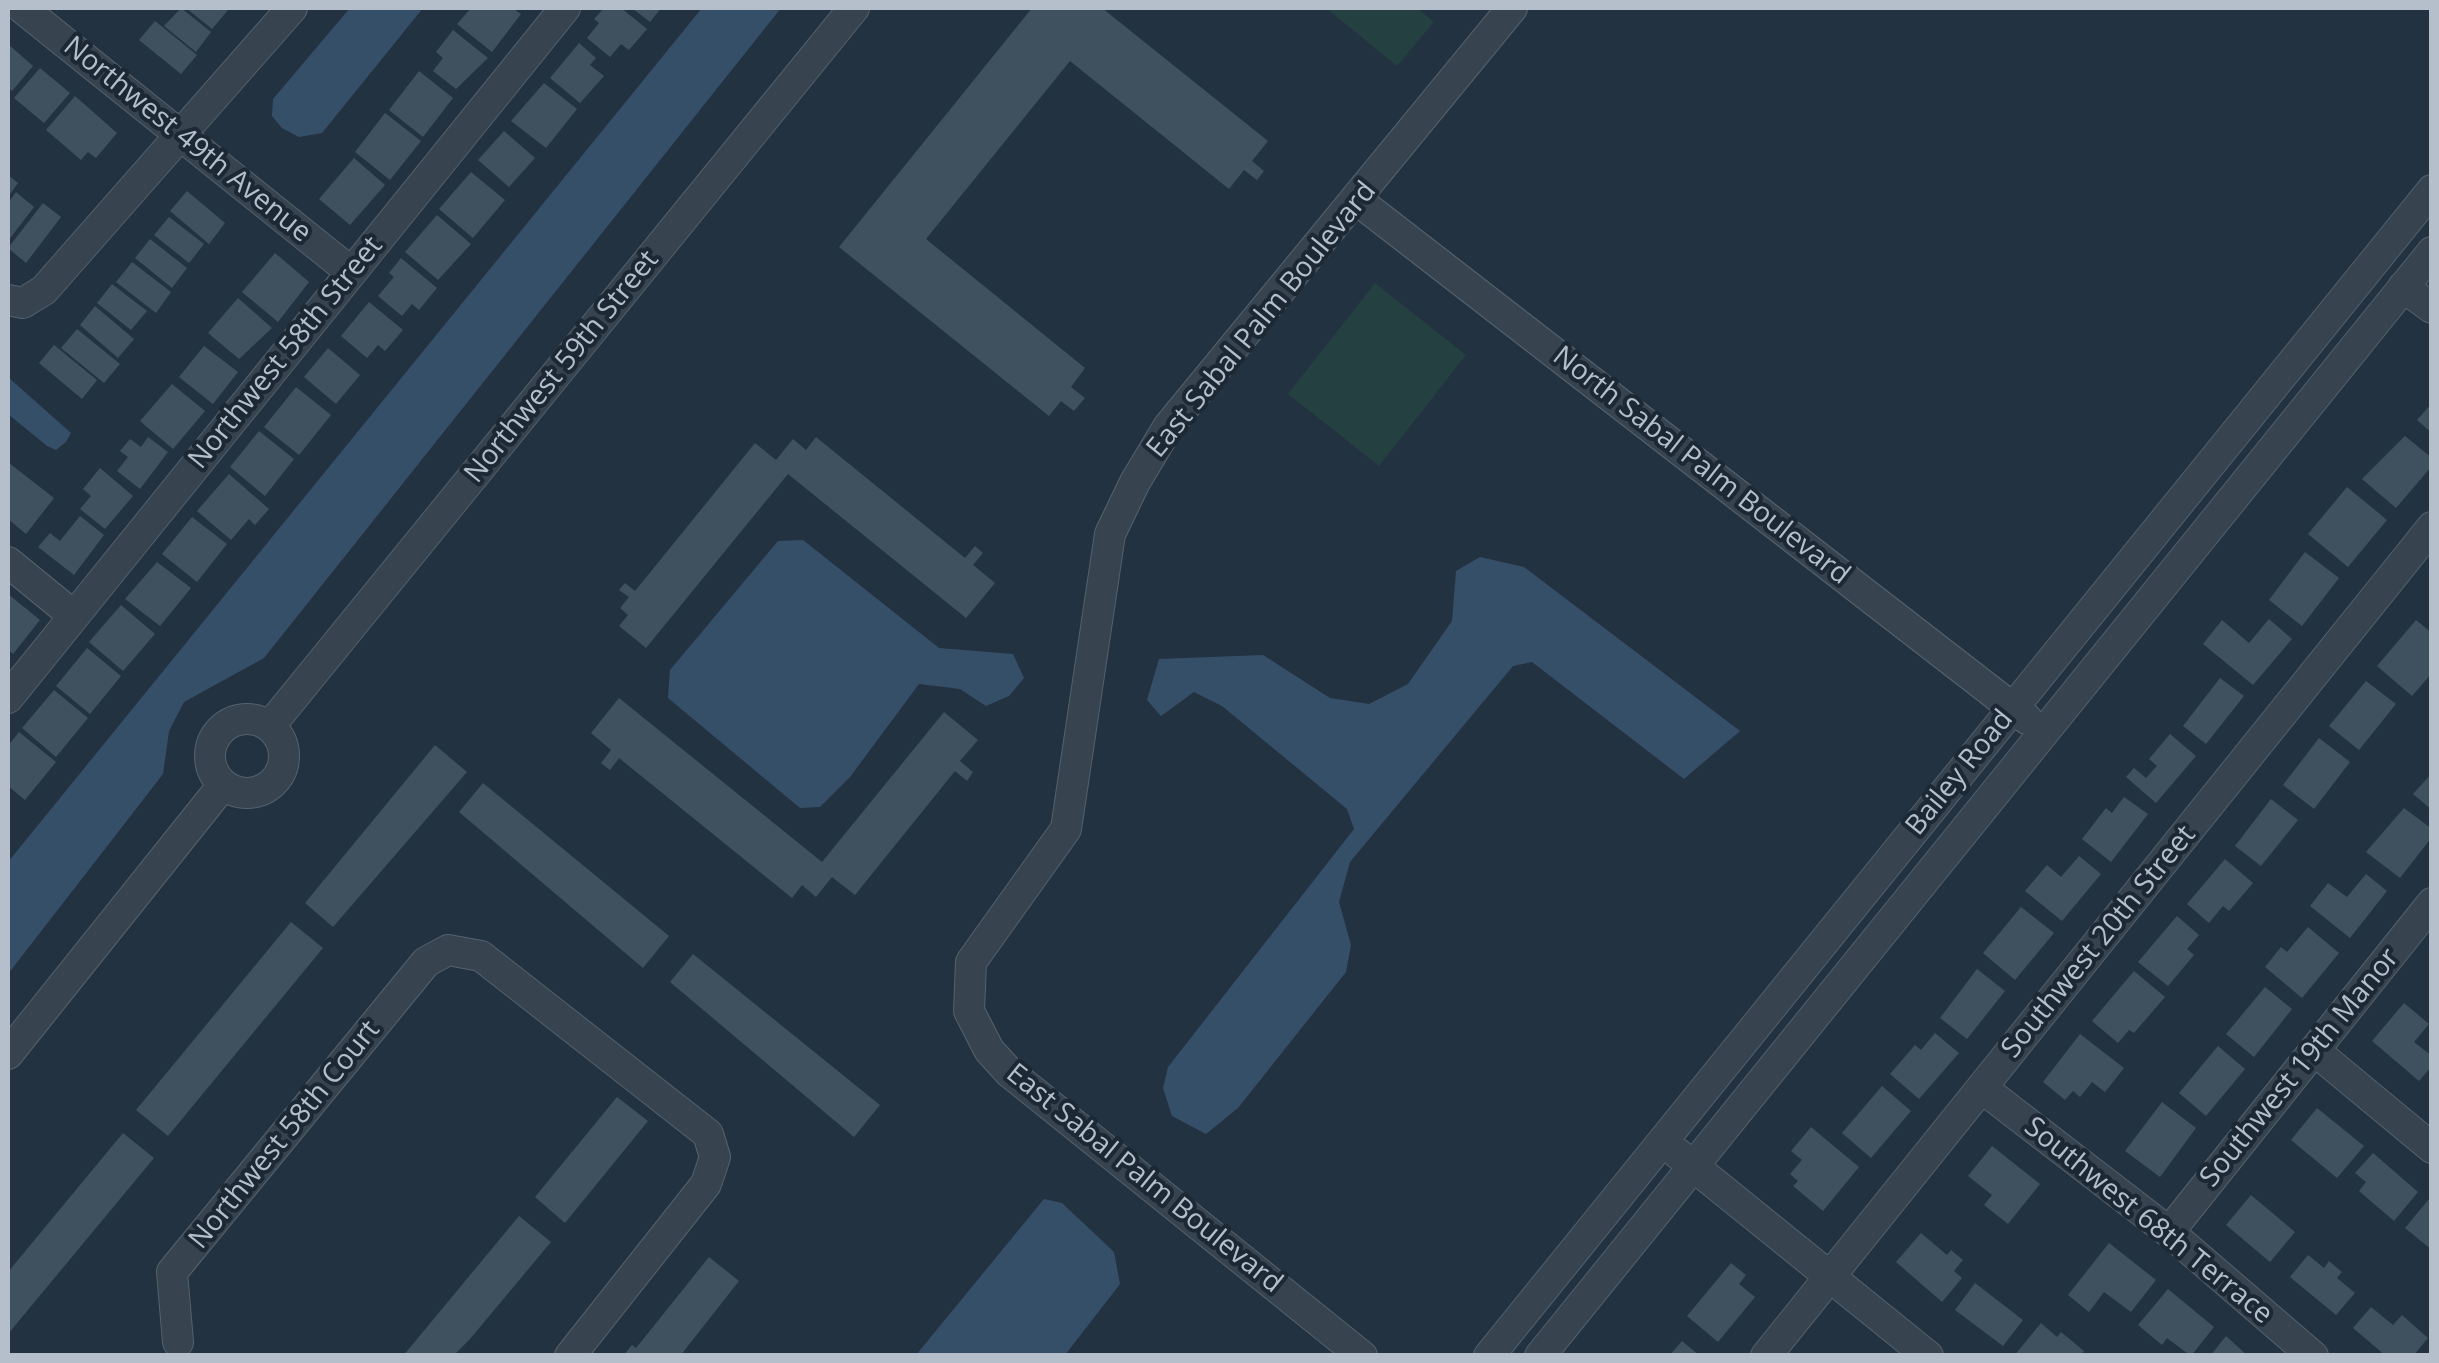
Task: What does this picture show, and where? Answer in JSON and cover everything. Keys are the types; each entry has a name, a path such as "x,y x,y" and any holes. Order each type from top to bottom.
{"street":[{"name":"Northwest 49th Avenue","path":"22,8 351,272"},
{"path":"8,300 23,303 44,290 292,8"},
{"name":"Northwest 58th Street","path":"8,698 565,8"},
{"name":"Northwest 59th Street","path":"270,726 854,8"},
{"name":"East Sabal Palm Boulevard","path":"1362,1356 1009,1072 989,1050 970,1010 971,962 1066,830 1110,534 1128,498 1168,428 1512,8"},
{"name":"Bailey Road","path":"1489,1356 2432,190"},
{"name":"North Sabal Palm Boulevard","path":"1358,200 2044,732"},
{"name":"Bailey Road","path":"1540,1356 2432,252"},
{"path":"2403,287 2432,308"},
{"name":"Southwest 20th Street","path":"1766,1356 2432,526"},
{"path":"8,562 74,616"},
{"path":"249,719 270,726 285,754 280,775 254,793 224,785 211,766 210,754 218,733 237,720 249,719"},
{"path":"8,1054 224,785"},
{"name":"Southwest 19th Manor","path":"2169,1232 2432,903"},
{"name":"Northwest 58th Court","path":"180,1351 172,1272 426,962 448,950 481,956 708,1134 715,1157 706,1184 570,1356"},
{"path":"2315,1051 2432,1148"},
{"name":"Southwest 68th Terrace","path":"1982,1088 2169,1232 2313,1356"},
{"path":"1662,1142 1928,1356"}],"green space":[{"path":"1326,8 1417,8 1434,22 1397,66"},
{"path":"1375,283 1466,355 1379,466 1288,394"}],"water":[{"path":"350,8 423,8 322,133 299,137 282,128 272,116 273,99"},
{"path":"702,8 781,8 264,658 184,702 169,731 163,774 8,974 8,862"},
{"path":"8,377 71,433 56,450 8,414"},
{"path":"803,540 939,648 1013,654 1024,678 1009,696 986,706 960,689 919,684 850,777 820,807 800,808 668,698 670,670 778,541"},
{"path":"1480,557 1524,567 1740,731 1684,779 1532,662 1513,666 1350,862 1339,902 1351,945 1346,972 1238,1108 1206,1134 1172,1116 1163,1088 1168,1067 1354,829 1347,809 1222,706 1194,692 1161,716 1147,700 1159,659 1263,655 1330,698 1369,704 1408,684 1452,621 1456,571"},
{"path":"1044,1199 1062,1203 1114,1252 1120,1284 1065,1355 916,1355"}],"building":[{"path":"181,8 211,32 196,52 164,26"},
{"path":"186,8 224,8 228,10 212,29"},
{"path":"471,8 512,8 521,14 492,52 457,24"},
{"path":"604,8 621,8 647,29 629,50 621,44 610,57 587,38 599,23 594,19"},
{"path":"632,8 661,8 650,22"},
{"path":"1032,8 1102,8 1268,141 1252,161 1264,171 1257,180 1244,170 1229,189 1070,61 926,239 1085,368 1071,387 1085,398 1074,411 1061,401 1049,416 839,247"},
{"path":"155,21 197,55 181,74 139,40"},
{"path":"453,30 488,58 456,89 433,71 443,58 436,52"},
{"path":"579,43 596,58 590,65 604,76 580,103 550,78"},
{"path":"8,44 33,66 12,91 8,88"},
{"path":"40,68 70,93 44,123 14,98"},
{"path":"419,71 453,98 423,137 389,110"},
{"path":"544,83 577,109 546,148 511,121"},
{"path":"75,96 117,133 96,158 88,152 81,160 46,130"},
{"path":"385,113 421,141 390,180 355,152"},
{"path":"504,131 535,158 509,187 478,160"},
{"path":"354,158 385,185 350,225 319,199"},
{"path":"471,172 505,200 473,238 439,209"},
{"path":"8,175 18,183 8,197"},
{"path":"187,191 225,223 209,244 170,211"},
{"path":"16,192 34,207 8,241 8,203"},
{"path":"43,203 61,217 26,263 8,248"},
{"path":"437,215 471,244 438,280 405,252"},
{"path":"169,217 204,244 189,263 154,235"},
{"path":"150,239 187,268 172,288 135,258"},
{"path":"275,253 309,282 278,322 242,292"},
{"path":"401,258 437,288 419,310 412,304 402,316 378,296 394,277 389,273"},
{"path":"132,262 171,292 156,313 116,282"},
{"path":"112,284 147,311 131,330 97,303"},
{"path":"238,298 272,328 239,359 208,333"},
{"path":"369,302 403,330 385,351 378,345 367,358 341,336"},
{"path":"95,306 134,339 118,358 80,325"},
{"path":"77,329 120,364 104,383 61,348"},
{"path":"54,345 97,380 82,399 39,363"},
{"path":"204,346 238,372 213,404 179,377"},
{"path":"328,348 360,375 336,404 304,377"},
{"path":"172,384 205,411 173,449 140,421"},
{"path":"296,387 331,415 299,455 264,427"},
{"path":"2432,403 2432,433 2417,420"},
{"path":"259,431 294,459 265,496 230,467"},
{"path":"2405,436 2432,458 2432,466 2396,508 2362,479"},
{"path":"148,437 168,452 140,489 117,471 128,457 120,451 130,439 141,447"},
{"path":"816,437 965,558 975,546 983,553 973,565 995,583 966,618 788,474 646,648 619,626 628,615 620,608 629,597 619,590 625,583 635,591 755,443 776,460 793,439 806,450"},
{"path":"9,463 54,498 26,534 8,519"},
{"path":"100,468 133,496 105,529 80,509 91,496 83,489"},
{"path":"229,474 269,509 255,525 249,519 231,540 197,511"},
{"path":"2347,487 2387,520 2348,567 2308,534"},
{"path":"80,516 104,535 74,575 38,547 50,533 60,541"},
{"path":"192,517 227,544 197,582 162,554"},
{"path":"2305,552 2339,578 2302,626 2269,600"},
{"path":"157,562 191,588 160,626 125,599"},
{"path":"8,594 40,620 13,654 8,650"},
{"path":"121,605 155,634 123,671 89,642"},
{"path":"2269,619 2292,639 2253,685 2203,644 2222,620 2249,643"},
{"path":"2416,620 2432,633 2432,673 2412,696 2377,666"},
{"path":"87,648 121,676 90,714 56,686"},
{"path":"2220,678 2244,696 2206,744 2183,726"},
{"path":"2366,681 2396,704 2359,750 2329,726"},
{"path":"54,690 88,718 56,757 22,728"},
{"path":"619,698 822,862 944,712 978,740 960,761 973,772 967,781 955,771 855,895 832,877 816,897 802,885 792,898 619,758 610,770 601,763 611,750 591,733"},
{"path":"19,732 56,762 25,800 8,786 8,746"},
{"path":"2170,734 2196,756 2156,803 2126,777 2134,768 2146,778 2157,766 2149,759"},
{"path":"2319,738 2350,762 2314,809 2283,785"},
{"path":"435,745 467,772 333,927 305,903"},
{"path":"2432,773 2432,810 2413,794"},
{"path":"483,783 669,936 643,968 459,812"},
{"path":"2124,797 2148,814 2111,862 2082,839 2106,808 2112,813"},
{"path":"2271,799 2298,820 2261,866 2235,846"},
{"path":"2404,808 2432,829 2432,837 2400,878 2366,852"},
{"path":"2079,856 2101,874 2062,921 2025,891 2047,865 2061,877"},
{"path":"2225,859 2253,883 2229,911 2223,906 2209,923 2187,904"},
{"path":"2366,874 2387,891 2350,938 2310,906 2328,883 2347,897"},
{"path":"2021,907 2054,933 2015,980 1983,953"},
{"path":"2177,916 2199,935 2187,949 2194,955 2168,986 2138,962"},
{"path":"291,922 323,948 168,1136 136,1110"},
{"path":"2308,927 2339,953 2302,998 2265,967 2281,947 2287,952"},
{"path":"693,954 880,1105 854,1137 670,982"},
{"path":"1977,969 2005,991 1967,1039 1940,1018"},
{"path":"2134,971 2165,997 2134,1033 2129,1030 2118,1043 2092,1021"},
{"path":"2265,987 2292,1009 2254,1057 2226,1034"},
{"path":"2404,1003 2429,1024 2414,1042 2432,1056 2432,1066 2419,1081 2372,1041"},
{"path":"1935,1033 1959,1053 1919,1099 1890,1074 1915,1045 1921,1050"},
{"path":"2080,1034 2124,1068 2105,1092 2092,1082 2080,1097 2073,1091 2065,1100 2043,1082"},
{"path":"2218,1046 2245,1069 2206,1116 2179,1093"},
{"path":"1882,1086 1911,1111 1871,1158 1842,1133"},
{"path":"617,1097 648,1121 565,1223 535,1197"},
{"path":"2162,1102 2196,1128 2160,1177 2125,1151"},
{"path":"2317,1108 2364,1146 2337,1178 2291,1140"},
{"path":"1811,1127 1859,1167 1823,1211 1793,1186 1798,1181 1790,1174 1802,1160 1791,1151"},
{"path":"123,1133 154,1158 8,1334 8,1272"},
{"path":"1992,1146 2040,1184 2008,1224 1984,1205 1992,1195 1968,1176"},
{"path":"2373,1153 2418,1192 2394,1221 2359,1191 2366,1182 2355,1173"},
{"path":"2251,1195 2295,1232 2270,1262 2226,1225"},
{"path":"2429,1199 2432,1201 2432,1250 2405,1228"},
{"path":"519,1216 551,1242 453,1356 403,1356"},
{"path":"1921,1233 1947,1255 1951,1250 1963,1260 1954,1271 1962,1278 1942,1302 1896,1262"},
{"path":"2109,1243 2156,1280 2131,1312 2104,1292 2089,1312 2068,1295"},
{"path":"2308,1255 2324,1268 2329,1261 2342,1272 2337,1278 2355,1293 2336,1315 2290,1277"},
{"path":"709,1257 739,1281 680,1356 623,1356 632,1345 636,1348"},
{"path":"1731,1263 1746,1275 1739,1284 1755,1297 1718,1342 1687,1316"},
{"path":"1975,1283 2023,1320 2003,1346 1955,1310"},
{"path":"2168,1289 2214,1327 2191,1356 2167,1338 2162,1345 2138,1325"},
{"path":"2371,1307 2393,1325 2402,1315 2428,1338 2413,1356 2386,1356 2353,1328"},
{"path":"2041,1323 2057,1337 2061,1332 2084,1351 2080,1356 2014,1356"},
{"path":"2226,1336 2248,1356 2210,1356"},
{"path":"1682,1341 1700,1356 1669,1356"}]}
